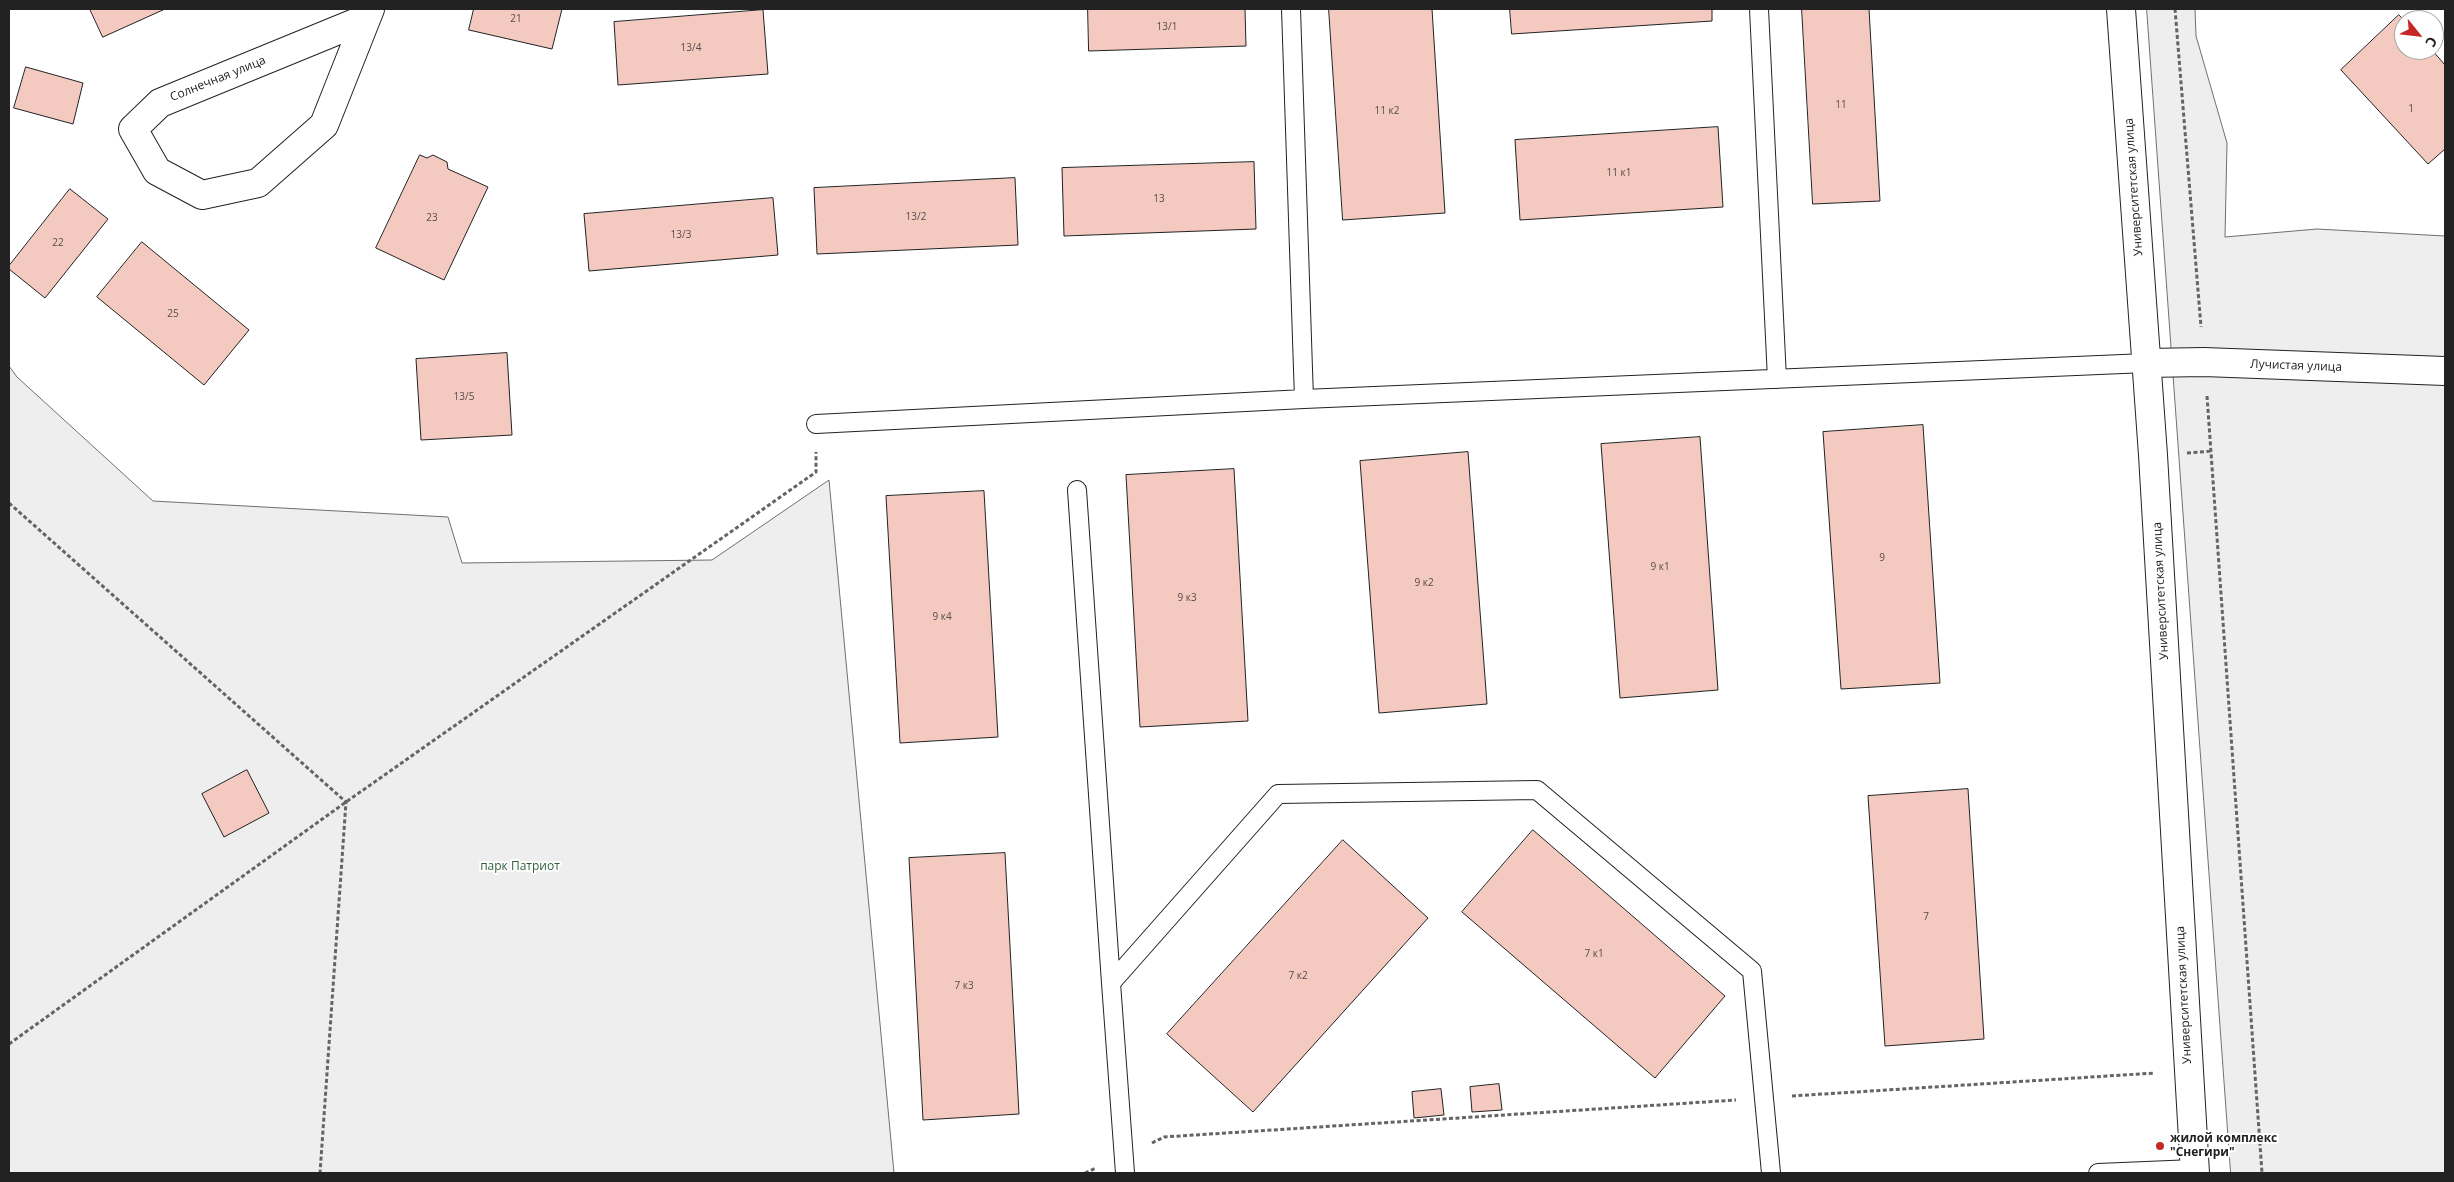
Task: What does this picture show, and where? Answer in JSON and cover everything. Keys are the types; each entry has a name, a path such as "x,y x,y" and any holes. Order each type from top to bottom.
{"street":[{"name":"Университетская улица","path":"2121,9 2146,363 2194,1171"},
{"name":"Солнечная улица","path":"368,14 324,125 258,183 202,195 157,171 133,129 160,103 368,14"},
{"name":"Лучистая улица","path":"2146,363 2204,362 2445,372"}],"lane":[{"path":"1290,9 1304,399"},
{"path":"1759,9 1777,379"},
{"path":"816,424 1304,399 2146,363"},
{"path":"1077,490 1125,1173"},
{"path":"1111,983 1278,794 1536,790 1752,971 1771,1173"},
{"path":"2098,1173 2194,1171"}],"path":[{"path":"2175,9 2204,362 2262,1173"},
{"path":"9,1044 346,802 816,472 816,424"},
{"path":"9,503 346,802"},
{"path":"320,1173 346,802"},
{"path":"1085,1173 1164,1137 2156,1073"}],"green space":[{"path":"2147,9 2195,9 2196,36 2227,143 2225,237 2317,229 2445,236 2445,1173 2231,1173"},
{"name":"парк Патриот","path":"9,366 17,377 153,501 448,517 462,563 712,560 829,480 894,1173 9,1173"}],"building":[{"path":"90,9 165,9 103,37"},
{"path":"474,9 562,9 552,49 469,30"},
{"path":"1088,9 1245,9 1246,46 1089,51"},
{"path":"1329,9 1432,9 1445,213 1343,220"},
{"path":"1510,9 1712,9 1712,21 1512,34"},
{"path":"1802,9 1869,9 1880,201 1813,204"},
{"path":"763,10 768,74 618,85 614,22"},
{"path":"2394,20 2394,60 2441,60 2445,65 2445,149 2428,164 2341,70"},
{"path":"26,67 83,83 73,124 14,108"},
{"path":"1718,127 1723,207 1520,220 1515,140"},
{"path":"420,155 427,158 433,155 447,162 448,169 488,187 444,280 376,248"},
{"path":"1254,162 1256,229 1064,236 1062,168"},
{"path":"1015,178 1018,245 817,254 814,188"},
{"path":"70,189 108,219 45,298 9,269 9,266"},
{"path":"773,198 778,255 589,271 584,214"},
{"path":"142,242 249,330 204,385 97,297"},
{"path":"507,353 512,435 421,440 416,359"},
{"path":"1923,425 1940,683 1841,689 1823,432"},
{"path":"1700,437 1718,690 1620,698 1601,444"},
{"path":"1468,452 1487,704 1379,713 1360,461"},
{"path":"1234,469 1248,721 1140,727 1126,475"},
{"path":"984,491 998,737 900,743 886,496"},
{"path":"247,770 269,813 224,837 202,794"},
{"path":"1968,789 1984,1039 1885,1046 1868,796"},
{"path":"1533,830 1725,996 1655,1078 1462,912"},
{"path":"1343,840 1428,918 1253,1112 1167,1034"},
{"path":"1005,853 1019,1114 923,1120 909,858"},
{"path":"1499,1084 1502,1110 1472,1112 1470,1087"},
{"path":"1441,1089 1444,1115 1414,1118 1412,1092"}],"place":[{"name":"жилой комплекс \"Снегири\"","path":"2160,1146"}]}
